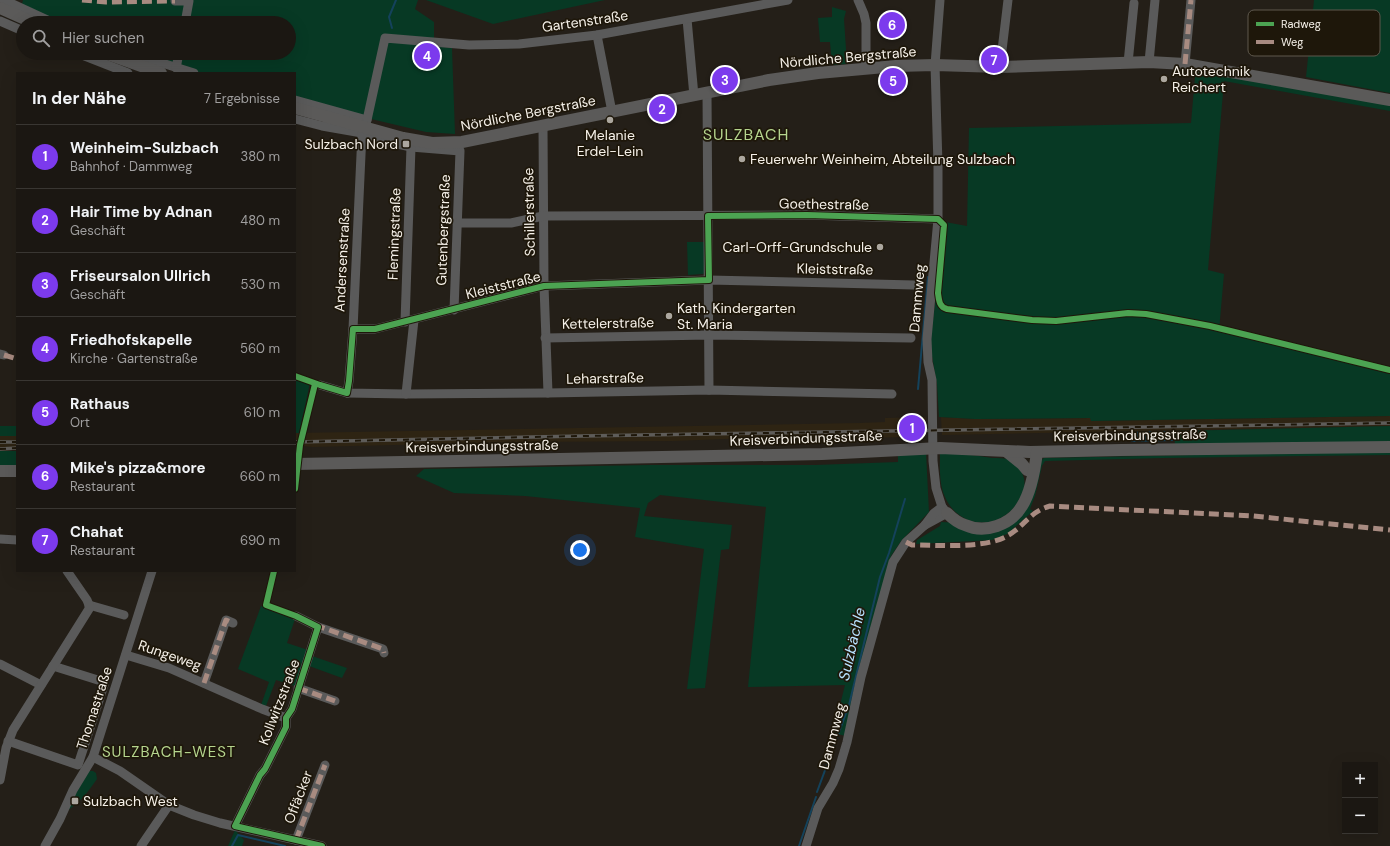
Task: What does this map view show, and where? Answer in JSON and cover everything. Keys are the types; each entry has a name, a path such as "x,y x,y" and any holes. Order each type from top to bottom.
{"main road":[{"path":"0,8 18,16"},
{"path":"125,60 158,72"},
{"name":"Nördliche Bergstraße","path":"296,108 403,138 432,142 462,142 769,80 804,75 866,68 935,65 1000,67 1149,62 1185,64 1390,100"},
{"name":"Kreisverbindungsstraße","path":"296,464 822,454 940,448 1034,452 1390,447"},
{"path":"1006,451 1027,470"},
{"path":"1028,489 1028,459 1034,452"},
{"path":"945,510 957,521 971,528 988,528 998,526 1011,518 1022,507 1035,466 1034,452"},
{"path":"0,472 16,471"}],"street":[{"path":"4,0 39,16"},
{"name":"Gartenstraße","path":"385,38 469,46 519,44 597,35 788,0"},
{"path":"858,0 866,22 866,68"},
{"name":"Dammweg","path":"806,846 818,808 833,783 839,769 861,677 891,566 901,548 913,535 945,510 936,488 933,461 932,380 928,362 927,339 938,219 935,65 940,0"},
{"path":"1000,67 1008,0"},
{"path":"1149,62 1155,0"},
{"path":"1185,64 1191,0"},
{"path":"175,1 190,1 187,16"},
{"path":"1128,63 1134,3"},
{"path":"687,19 694,96"},
{"path":"0,21 16,28"},
{"path":"597,35 612,112"},
{"name":"Andersenstraße","path":"347,393 353,329 364,127 385,38"},
{"path":"95,60 125,72"},
{"path":"151,60 190,72"},
{"path":"176,68 178,60"},
{"path":"708,93 709,390"},
{"path":"296,100 364,127 384,141 411,147"},
{"path":"296,119 322,126 364,127"},
{"name":"Schillerstraße","path":"543,126 544,286 548,393"},
{"name":"Gutenbergstraße","path":"411,147 460,150 454,310"},
{"name":"Flemingstraße","path":"406,394 409,321 411,147"},
{"name":"Goethestraße","path":"457,223 511,223 543,216 807,215 938,219"},
{"name":"Kleiststraße","path":"353,329 375,330 544,286 709,280 914,285"},
{"name":"Kettelerstraße","path":"545,338 709,335 911,338"},
{"name":"Leharstraße","path":"320,385 347,393 406,394 709,390 892,394"},
{"path":"0,538 16,540"},
{"path":"68,572 89,605 124,614"},
{"name":"Thomastraße","path":"45,846 60,819 73,790 93,757 152,572"},
{"path":"0,780 8,741 13,730 87,612 89,605"},
{"path":"296,616 318,627 383,649 384,653"},
{"name":"Rungeweg","path":"204,683 226,620 233,623"},
{"name":"Kollwitzstraße","path":"235,826 286,726 286,718 292,709 318,627"},
{"name":"Rungeweg","path":"126,655 169,668 238,699 286,718"},
{"path":"0,664 41,685"},
{"path":"8,741 78,765 104,685 101,681 53,666"},
{"name":"Kollwitzstraße","path":"298,688 335,701"},
{"path":"93,757 120,771 169,805 205,819 322,846"},
{"name":"Offäcker","path":"296,840 325,765"},
{"path":"141,846 169,805"}],"shaded area":[{"path":"1390,416 1390,426 942,435 941,417 975,419 1091,418 1091,421"},
{"path":"926,417 926,437 776,437 673,441 520,442 312,447 296,445 296,433 860,423 885,422 885,418"},
{"path":"0,436 16,436 16,450 0,451"}],"green space":[{"path":"23,0 418,0 415,9 434,22 434,46 452,48 455,134 426,132 296,101 296,72 182,72 148,60 296,60 296,16 40,16 21,8"},
{"path":"426,0 605,0 493,24"},
{"path":"1314,0 1390,0 1390,93 1306,77 1308,56 1380,56 1380,10 1313,10"},
{"path":"832,7 846,11 844,19 847,64 832,65 830,42 820,42 818,18 832,17"},
{"path":"1190,71 1390,103 1390,111 1224,81 1208,270 1224,274 1219,331 1390,374 1390,416 1091,421 1090,418 975,419 939,417 937,384 930,345 945,222 967,226 969,128 1191,123 1195,77"},
{"path":"687,242 704,242 703,274 688,275"},
{"path":"296,378 310,383 299,433 296,433"},
{"path":"0,426 16,426 16,436 0,436"},
{"path":"1390,426 1390,444 1175,445 1174,431"},
{"path":"0,451 16,451 16,466 0,467"},
{"path":"1390,451 1390,455 1045,461 1042,466 1035,496 1030,509 1033,511 1007,534 992,540 916,544 917,540 940,526 941,522 1008,525 1040,461 1044,458"},
{"path":"898,452 926,452 929,512 901,541 891,556 868,641 846,736 833,733 845,685 748,687 766,507 660,495 648,503 644,516 732,525 729,549 721,550 705,688 687,689 704,549 635,537 640,508 525,496 454,493 416,476 424,469 650,465 815,465 898,462"},
{"path":"940,453 1004,458 1016,463 1024,479 1024,488 1021,496 1013,508 1003,516 992,521 980,522 969,520 958,514 949,505 943,492 940,477"},
{"path":"261,606 295,619 287,643 308,650 295,686 276,680 266,706 261,705 269,682 238,669"},
{"path":"312,656 347,668 342,678 309,666"},
{"path":"89,771 96,773 97,779 87,793 65,812"},
{"path":"235,830 244,840 242,846 228,846"}],"water":[{"path":"1173,431 1173,441 1131,442 1130,432"}],"waterway":[{"path":"392,28 389,17 396,0"},
{"name":"Sulzbächle","path":"918,389 928,277"},
{"name":"Sulzbächle","path":"817,792 849,705 880,577 889,553 905,499"},
{"name":"Sulzbächle","path":"799,846 816,797"},
{"path":"232,846 238,835 285,846"}],"railway":[{"path":"296,442 1390,423"},
{"path":"0,442 16,442"},
{"path":"0,449 16,448"}],"marked path":[{"path":"82,0 106,2 175,1"},
{"path":"1185,64 1191,0"},
{"path":"4,355 16,359"},
{"path":"906,542 912,545 947,546 986,543 1007,536 1037,512 1050,506 1253,516 1390,530"},
{"path":"204,683 226,620 233,623"},
{"path":"315,625 383,649 384,653"},
{"path":"298,688 335,701"},
{"path":"296,840 325,765"}],"cycle path":[{"path":"296,376 347,393 353,329 375,329 544,286 709,280 708,216 807,215 938,219 944,225 938,293 939,301 942,307 947,309 1032,320 1056,321 1128,313 1146,314 1210,326 1390,370"},
{"path":"296,480 300,445 315,384"},
{"path":"274,572 266,605 296,616 318,627 292,709 286,718 286,727 235,826 322,846"}],"place":[{"name":"Mike's pizza&more","path":"892,25"},
{"name":"Friedhofskapelle","path":"427,56"},
{"name":"Chahat","path":"994,60"},
{"name":"Autotechnik Reichert","path":"1164,79"},
{"name":"Friseursalon Ullrich","path":"725,80"},
{"name":"Rathaus","path":"893,81"},
{"name":"Hair Time by Adnan","path":"662,109"},
{"name":"Melanie Erdel-Lein","path":"610,120"},
{"name":"Sulzbach Nord","path":"406,144"},
{"name":"Feuerwehr Weinheim, Abteilung Sulzbach","path":"742,159"},
{"name":"Carl-Orff-Grundschule","path":"880,247"},
{"name":"Kath. Kindergarten St. Maria","path":"669,316"},
{"name":"Weinheim-Sulzbach","path":"912,428"},
{"name":"Sulzbach West","path":"75,801"}],"district":[{"name":"SULZBACH","path":"746,134"},
{"name":"SULZBACH-WEST","path":"169,752"}]}
